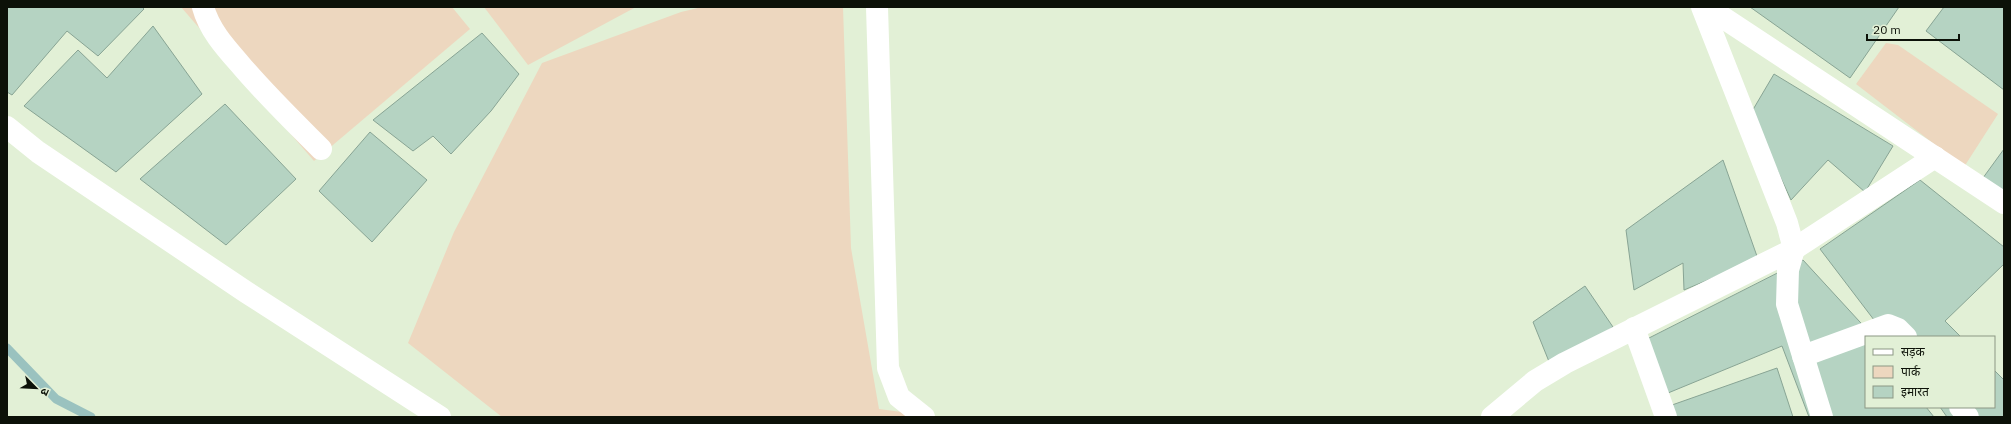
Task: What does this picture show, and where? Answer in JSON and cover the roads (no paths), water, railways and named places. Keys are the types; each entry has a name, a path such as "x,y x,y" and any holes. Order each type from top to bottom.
{"street":[{"path":"203,7 206,19 220,41 259,87 321,149"},
{"path":"877,7 888,368 899,396 924,417"},
{"path":"1702,7 1787,223 1794,249 1788,270 1787,304 1822,417"},
{"path":"1707,7 2004,203"},
{"path":"7,127 38,152 240,287 440,417"},
{"path":"1492,417 1535,380 1634,328 1794,249 1935,157"},
{"path":"1803,356 1888,326 1898,329 1905,336"},
{"path":"1634,328 1666,417"},
{"path":"1961,408 1968,417"}],"waterway":[{"path":"7,348 56,399 91,417"}]}
